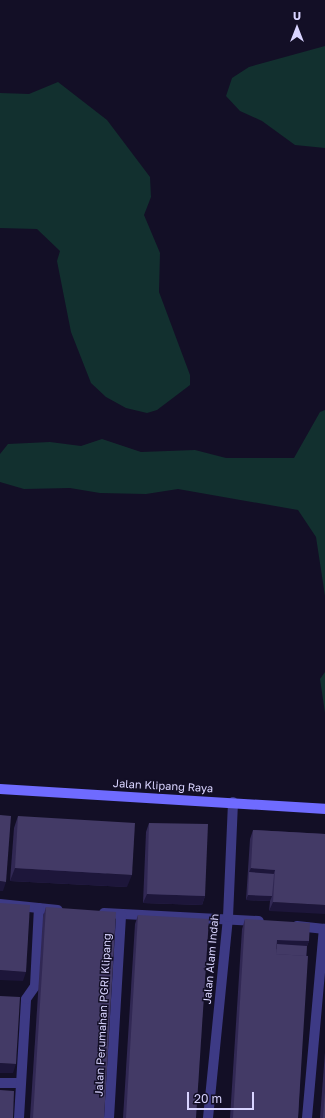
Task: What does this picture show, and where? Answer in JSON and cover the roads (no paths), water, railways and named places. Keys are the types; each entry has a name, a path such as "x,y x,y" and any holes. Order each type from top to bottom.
{"main road":[{"name":"Jalan Klipang Raya","path":"0,789 233,802 325,809"}],"street":[{"name":"Jalan Alam Indah","path":"208,1118 228,917 233,802"},
{"path":"0,904 68,910"},
{"path":"19,1118 26,999 35,986 39,908"},
{"path":"91,912 228,917 272,922"},
{"name":"Jalan Perumahan PGRI Klipang","path":"109,1118 121,914"},
{"path":"287,924 324,929 307,1118"},
{"path":"13,998 26,999"},
{"path":"0,1083 20,1083"}]}
